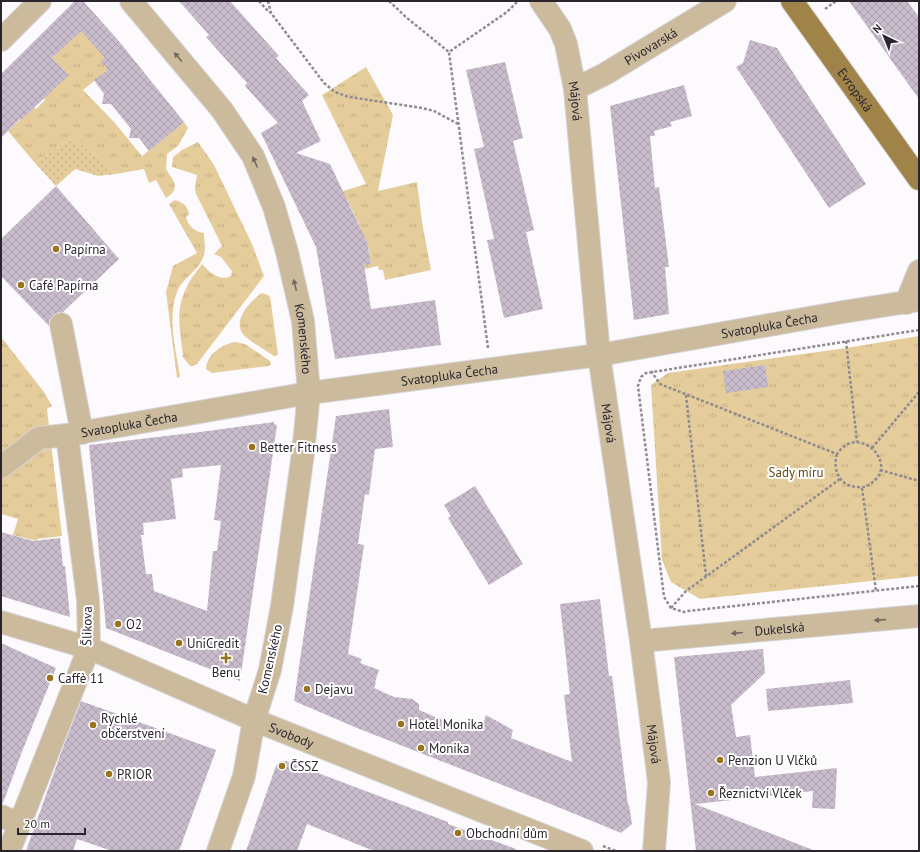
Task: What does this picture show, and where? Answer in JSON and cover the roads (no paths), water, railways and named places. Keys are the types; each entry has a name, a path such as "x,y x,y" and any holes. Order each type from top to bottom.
{"main road":[{"name":"Evropská","path":"792,1 919,179"}],"street":[{"path":"1,40 40,1"},
{"name":"Komenského","path":"131,1 222,110 253,156 274,207 304,321 309,393 303,453 282,606 270,670 254,720 244,776 218,851"},
{"name":"Májová","path":"541,1 560,29 566,44 575,89 600,355 660,782 654,851"},
{"name":"Pivovarská","path":"575,89 605,74 725,1"},
{"name":"Svatopluka Čecha","path":"1,467 39,438 75,434 309,393 600,355 912,302 919,271"},
{"name":"Šlikova","path":"9,851 10,820 29,800 89,648 88,600 82,558 75,434 60,324"},
{"name":"Dukelská","path":"641,641 919,616"},
{"name":"Svobody","path":"1,622 89,648 254,720 582,851"}],"place":[{"name":"Papírna","path":"56,249"},
{"name":"Café Papírna","path":"21,285"},
{"name":"Better Fitness","path":"252,447"},
{"name":"O2","path":"118,624"},
{"name":"UniCredit","path":"179,643"},
{"name":"Benu","path":"226,658"},
{"name":"Caffè 11","path":"50,678"},
{"name":"Dejavu","path":"307,689"},
{"name":"Hotel Monika","path":"401,724"},
{"name":"Rychlé občerstvení","path":"93,725"},
{"name":"Monika","path":"421,748"},
{"name":"Penzion U Vlčků","path":"720,760"},
{"name":"ČSSZ","path":"282,766"},
{"name":"PRIOR","path":"109,774"},
{"name":"Řeznictví Vlček","path":"711,793"},
{"name":"Obchodní dům","path":"458,833"}],"park label":[{"name":"Sady míru","path":"796,472"}]}
